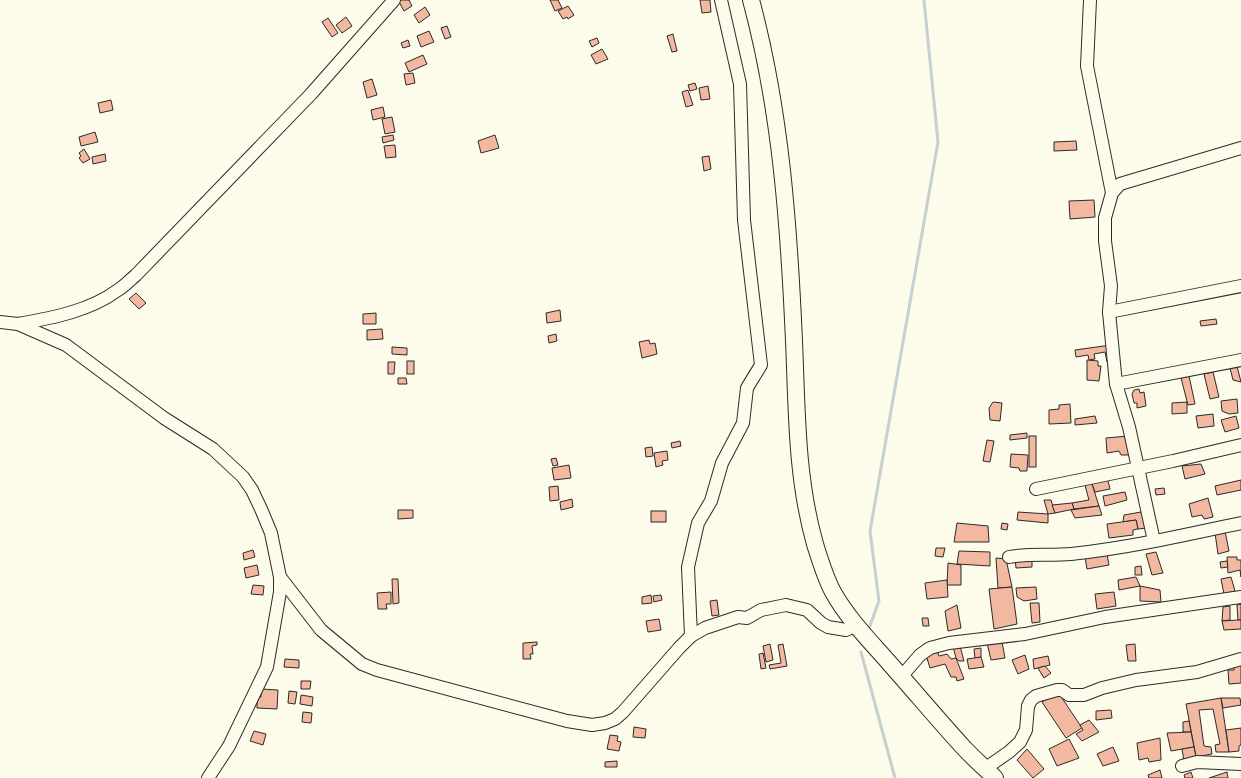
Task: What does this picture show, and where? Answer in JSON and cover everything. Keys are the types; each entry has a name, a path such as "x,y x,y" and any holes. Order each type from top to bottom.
{"main road":[{"path":"751,0 774,107 782,160 788,230 797,426 805,505 822,566 834,592 857,625 966,750 990,773"}],"street":[{"path":"0,322 18,324 51,318 98,303 118,290 136,275 305,100 394,0"},
{"path":"691,636 688,567 698,524 711,501 722,463 743,423 747,388 761,365 744,220 740,84 721,0"},
{"path":"1090,0 1087,66 1112,192 1105,218 1104,240 1111,286 1109,312 1116,384 1129,427 1154,541"},
{"path":"1112,192 1120,184 1139,177 1241,148"},
{"path":"1109,312 1241,286"},
{"path":"18,324 66,345 164,418 213,449 230,463 252,490 261,509 271,534 280,577 280,592 267,667 229,746 208,778"},
{"path":"1116,384 1241,360"},
{"path":"1036,489 1241,445"},
{"path":"1009,557 1069,554 1154,541 1241,523"},
{"path":"280,577 321,630 362,664 463,694 567,721 592,725 615,720 691,636 705,628 738,618 747,618 761,610 786,605 807,610 828,627 846,630 857,625"},
{"path":"902,677 920,655 930,648 949,643 1025,634 1106,617 1241,597"},
{"path":"990,773 1020,742 1026,730 1028,706 1034,697 1057,690 1062,690 1069,695 1084,695 1102,688 1136,680 1197,672 1241,659"},
{"path":"1182,766 1198,762 1241,764"}],"building":[{"path":"398,0 409,0 412,6 404,11"},
{"path":"550,0 558,0 562,8 555,11"},
{"path":"700,0 710,0 711,12 702,13"},
{"path":"568,6 574,15 568,19 567,17 563,19 558,11"},
{"path":"425,7 430,15 419,23 414,15"},
{"path":"346,17 352,26 342,33 336,25"},
{"path":"328,18 338,33 332,37 322,22"},
{"path":"447,26 451,37 445,39 441,28"},
{"path":"429,31 434,42 421,47 417,36"},
{"path":"673,34 677,51 672,52 667,36"},
{"path":"597,38 599,43 592,47 589,41"},
{"path":"408,40 410,46 403,48 401,43"},
{"path":"602,49 608,59 596,64 591,55"},
{"path":"423,55 427,64 409,72 405,63"},
{"path":"413,73 415,83 406,85 404,74"},
{"path":"372,79 377,95 367,98 363,82"},
{"path":"695,83 697,89 690,91 688,85"},
{"path":"708,86 710,99 701,100 699,88"},
{"path":"688,90 693,105 686,107 682,92"},
{"path":"111,100 113,110 100,113 98,103"},
{"path":"383,107 385,117 373,120 371,110"},
{"path":"392,117 395,132 385,134 382,119"},
{"path":"95,132 98,142 81,146 79,137"},
{"path":"393,135 394,140 383,143 382,137"},
{"path":"495,135 499,148 481,153 478,141"},
{"path":"1076,141 1077,150 1054,151 1054,142"},
{"path":"395,145 396,157 386,158 384,146"},
{"path":"84,149 90,159 83,163 79,158 81,156 79,153"},
{"path":"105,154 106,161 93,164 92,157"},
{"path":"709,156 711,169 704,171 702,157"},
{"path":"1094,200 1095,217 1070,219 1069,201"},
{"path":"136,293 146,303 139,309 129,299"},
{"path":"560,310 561,321 547,323 546,313"},
{"path":"376,313 376,324 363,324 363,314"},
{"path":"1216,319 1217,324 1201,326 1200,321"},
{"path":"382,329 383,339 367,340 367,330"},
{"path":"556,334 557,341 549,343 548,336"},
{"path":"649,340 650,344 655,343 657,354 642,358 639,342"},
{"path":"1111,345 1113,361 1107,362 1105,352 1094,354 1095,359 1089,360 1088,355 1076,357 1075,350"},
{"path":"392,347 407,348 407,355 392,354"},
{"path":"1087,360 1098,361 1098,366 1101,366 1099,381 1087,380"},
{"path":"407,361 414,361 414,374 407,374"},
{"path":"388,362 395,362 394,374 388,374"},
{"path":"1237,366 1241,382 1233,380 1230,368"},
{"path":"1213,372 1219,397 1210,399 1204,374"},
{"path":"1189,376 1195,404 1188,405 1181,378"},
{"path":"398,378 406,378 407,384 398,384"},
{"path":"1139,389 1140,393 1144,392 1146,406 1137,408 1137,403 1134,403 1132,394 1134,390"},
{"path":"1237,399 1238,413 1229,414 1222,411 1221,401"},
{"path":"993,402 1002,403 1000,421 990,420 989,408"},
{"path":"1187,402 1187,413 1172,414 1172,403"},
{"path":"1070,404 1071,423 1049,424 1049,410 1059,409 1059,405"},
{"path":"1213,414 1214,426 1198,428 1196,416"},
{"path":"1095,416 1097,423 1075,425 1075,419"},
{"path":"1236,416 1239,428 1225,432 1221,420"},
{"path":"1027,433 1027,438 1010,440 1010,435"},
{"path":"1029,436 1036,436 1036,467 1029,467"},
{"path":"1128,436 1130,455 1121,455 1119,451 1107,453 1106,438"},
{"path":"987,440 994,441 990,462 983,461"},
{"path":"680,441 681,446 672,448 671,443"},
{"path":"652,447 653,456 646,457 645,448"},
{"path":"667,451 668,460 662,461 663,465 656,467 654,453"},
{"path":"1011,454 1028,455 1027,471 1020,471 1019,468 1010,467"},
{"path":"556,458 558,465 553,466 551,459"},
{"path":"1201,464 1205,474 1185,479 1182,466"},
{"path":"569,465 571,478 554,480 552,468"},
{"path":"1107,477 1110,489 1095,492 1091,481"},
{"path":"1241,480 1241,490 1217,495 1215,486"},
{"path":"1091,481 1099,506 1074,509 1072,503 1089,500 1084,482"},
{"path":"558,486 559,500 550,501 549,487"},
{"path":"1164,488 1165,494 1156,495 1155,489"},
{"path":"1125,492 1127,500 1105,506 1103,496"},
{"path":"1208,498 1213,517 1204,519 1202,515 1192,517 1189,504"},
{"path":"572,499 573,507 561,510 560,502"},
{"path":"1044,500 1051,500 1055,513 1048,514"},
{"path":"1072,503 1074,509 1055,513 1052,505"},
{"path":"1099,506 1102,515 1075,518 1071,510"},
{"path":"398,510 413,510 413,518 398,519"},
{"path":"651,511 666,511 666,522 651,522"},
{"path":"1018,512 1048,514 1048,523 1017,520"},
{"path":"1141,512 1147,528 1138,529 1136,520 1123,522 1124,515"},
{"path":"1136,520 1138,529 1133,530 1133,535 1109,538 1107,524"},
{"path":"957,523 988,526 989,542 954,542"},
{"path":"1002,523 1008,524 1007,530 1001,529"},
{"path":"1225,531 1229,551 1218,554 1215,533"},
{"path":"936,548 945,548 943,557 935,556"},
{"path":"253,550 255,557 244,560 243,553"},
{"path":"959,551 990,552 990,566 957,564"},
{"path":"1156,552 1163,573 1152,575 1146,554"},
{"path":"1107,554 1109,565 1087,569 1085,557"},
{"path":"1032,556 1032,567 1016,568 1015,558"},
{"path":"1227,557 1237,557 1237,560 1241,560 1241,577 1240,570 1228,573"},
{"path":"996,558 1006,559 1012,587 998,588"},
{"path":"1227,561 1228,567 1221,568 1220,562"},
{"path":"948,563 961,565 961,585 947,585"},
{"path":"257,565 259,575 246,578 244,568"},
{"path":"1141,566 1142,575 1135,575 1135,567"},
{"path":"1136,577 1140,586 1119,590 1118,580"},
{"path":"1231,577 1235,591 1224,594 1221,579"},
{"path":"392,579 398,579 399,603 393,604"},
{"path":"947,580 948,597 927,599 925,583"},
{"path":"253,585 264,586 263,595 251,594"},
{"path":"1140,586 1160,590 1161,602 1140,601"},
{"path":"1012,587 1017,624 994,629 989,589"},
{"path":"1036,587 1037,599 1024,601 1017,597 1016,588"},
{"path":"391,592 391,604 386,604 387,609 378,609 377,593"},
{"path":"1114,592 1116,606 1097,609 1095,594"},
{"path":"651,595 652,603 642,604 642,597"},
{"path":"661,595 662,600 654,602 653,596"},
{"path":"717,600 719,615 712,616 710,601"},
{"path":"1030,603 1039,603 1040,622 1032,623"},
{"path":"1241,604 1241,620 1238,620 1237,605"},
{"path":"957,605 961,628 948,631 945,611"},
{"path":"1230,606 1230,620 1222,621 1223,607"},
{"path":"922,618 928,618 929,626 923,626"},
{"path":"659,619 661,630 648,632 646,621"},
{"path":"1241,620 1241,629 1224,630 1222,621"},
{"path":"537,642 537,645 532,646 533,654 530,654 531,659 523,659 523,643"},
{"path":"959,642 964,661 959,661 956,658 952,643"},
{"path":"1002,642 1005,658 991,660 987,643"},
{"path":"770,644 773,660 766,662 763,646"},
{"path":"783,644 787,666 770,669 769,665 781,663 778,645"},
{"path":"1135,644 1136,661 1128,661 1126,645"},
{"path":"981,648 981,657 975,658 974,649"},
{"path":"937,651 939,656 947,654 951,659 956,658 964,679 957,681 956,677 951,677 945,664 930,668 926,655"},
{"path":"763,653 766,668 761,669 759,654"},
{"path":"1025,655 1029,669 1018,674 1012,660"},
{"path":"1048,656 1050,665 1034,669 1033,659"},
{"path":"981,657 984,667 969,669 967,659"},
{"path":"285,659 299,660 299,668 284,667"},
{"path":"1241,664 1241,683 1229,684 1228,670 1234,670 1234,665"},
{"path":"1045,666 1051,673 1044,678 1038,668"},
{"path":"301,681 311,681 310,689 301,689"},
{"path":"261,689 278,690 277,709 257,708 257,697 261,697"},
{"path":"289,691 297,692 295,704 288,703"},
{"path":"1058,692 1082,728 1066,738 1042,702"},
{"path":"301,695 313,697 312,706 300,704"},
{"path":"1221,698 1229,752 1216,752 1215,745 1220,744 1213,709 1199,710 1204,746 1211,747 1212,754 1196,757 1186,704"},
{"path":"1221,698 1240,698 1241,705 1223,708"},
{"path":"1111,710 1112,718 1096,720 1096,711"},
{"path":"303,712 312,713 311,723 302,722"},
{"path":"1089,720 1099,732 1082,741 1076,734 1083,730 1080,725"},
{"path":"1189,721 1191,732 1183,732 1183,722"},
{"path":"634,727 646,729 645,738 633,737"},
{"path":"1241,728 1239,751 1229,752 1226,730"},
{"path":"254,731 266,734 263,745 250,741"},
{"path":"1191,732 1194,747 1171,751 1167,733"},
{"path":"610,735 618,736 617,741 621,742 619,751 607,749"},
{"path":"1160,738 1161,760 1149,762 1148,758 1139,760 1137,743"},
{"path":"1069,739 1079,758 1057,766 1049,749"},
{"path":"1113,747 1119,761 1103,766 1097,754"},
{"path":"1194,747 1196,757 1184,761 1182,749"},
{"path":"1027,749 1044,769 1033,778 1017,760"},
{"path":"617,761 617,767 605,767 605,762"},
{"path":"1160,770 1162,778 1149,778 1148,775"},
{"path":"1191,772 1193,778 1185,778 1184,775"},
{"path":"1227,772 1228,778 1209,778"}],"waterway":[{"path":"868,631 879,601 870,531 938,142 924,0"},
{"path":"861,652 895,778"}]}
